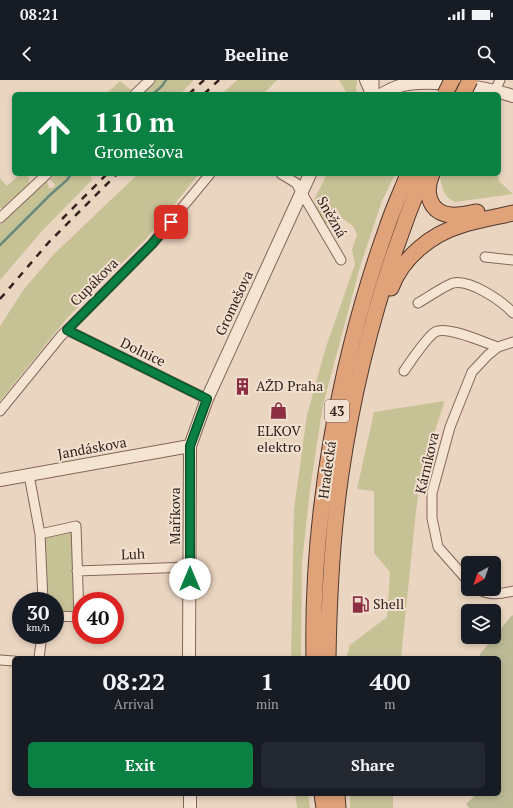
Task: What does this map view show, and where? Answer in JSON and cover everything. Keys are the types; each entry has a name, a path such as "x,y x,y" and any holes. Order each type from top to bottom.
{"highway":[{"path":"446,92 452,80"},
{"path":"464,92 470,80"},
{"name":"Hradecká","path":"314,656 319,535 332,435 356,330 370,278 387,226 407,176"},
{"name":"Hradecká","path":"328,656 332,564 341,474 352,410 370,330 392,259 423,176"},
{"path":"431,176 428,186 429,198 434,207 441,213 452,215 465,214 513,203"},
{"path":"370,330 384,306 398,272 419,249 433,238 461,225 513,213"},
{"path":"322,796 324,808"},
{"path":"337,796 338,808"}],"street":[{"path":"137,92 150,80"},
{"path":"366,80 372,92"},
{"path":"373,92 374,80"},
{"path":"386,92 406,84 427,82 457,85 497,85 513,96"},
{"path":"0,218 45,176"},
{"name":"Cupákova","path":"0,411 67,330 152,244 208,176"},
{"name":"Sněžná","path":"284,176 296,183 341,260"},
{"name":"Gromešova","path":"190,446 207,399 309,176"},
{"path":"485,257 513,260"},
{"path":"418,303 452,284 462,282 500,301 513,313"},
{"name":"Dolnice","path":"67,330 207,399"},
{"path":"404,371 431,336 438,331 449,331 498,347 513,342"},
{"name":"Kárníkova","path":"461,573 438,546 432,518 432,493 450,427 472,372 498,347"},
{"name":"Jandáskova","path":"0,480 190,446"},
{"name":"Maříkova","path":"190,446 190,656"},
{"path":"30,475 40,534 43,592"},
{"path":"40,534 76,526 79,617 64,616"},
{"name":"Luh","path":"77,571 190,567"},
{"path":"501,594 513,591"},
{"path":"39,656 41,644"},
{"path":"0,660 12,661"},
{"path":"190,796 190,808"}],"shaded area":[{"path":"156,80 194,80 182,92 143,92"},
{"path":"237,80 277,80 265,92 224,92"},
{"path":"339,80 357,80 356,92 346,92"},
{"path":"120,81 131,90 129,92 108,92"},
{"path":"18,176 27,176 29,178 29,187 5,209 0,208 0,178 7,186"},
{"path":"53,176 91,176 92,180 42,231 0,280 0,225 47,181 49,188 53,188 55,185 50,179"},
{"path":"136,176 197,176 146,239 68,317 0,401 0,326 24,289 54,254"},
{"path":"326,176 394,176 382,201 360,267 323,405 310,489 302,563 301,656 291,656 294,509 307,415 326,347 355,264 352,249 357,235 353,226 339,216 324,225 314,200"},
{"path":"440,176 498,176 499,181 513,194 455,202 445,194"},
{"path":"444,401 425,462 419,490 401,656 347,656 350,645 387,617 390,572 374,553 374,491 357,489 374,412"},
{"path":"69,532 72,534 74,592 72,592 72,612 64,612 64,592 45,592 44,535"},
{"path":"512,615 513,808 469,808 466,804 475,796 501,796 501,656 480,656 488,644 501,644 501,628"},
{"path":"295,796 308,796 310,808 297,808"},
{"path":"350,796 393,796 393,808 350,808"}],"waterway":[{"path":"155,92 166,80"},
{"path":"0,245 70,176"}],"railway":[{"path":"191,92 204,80"},
{"path":"206,92 219,80"},
{"path":"62,219 105,176"},
{"path":"0,299 49,242 115,176"}],"place":[{"name":"AŽD Praha","path":"243,386"},
{"name":"ELKOV elektro","path":"279,411"},
{"name":"Shell","path":"360,604"}],"route":[{"path":"171,222 152,244 67,330 207,399 190,446 190,579"}]}
